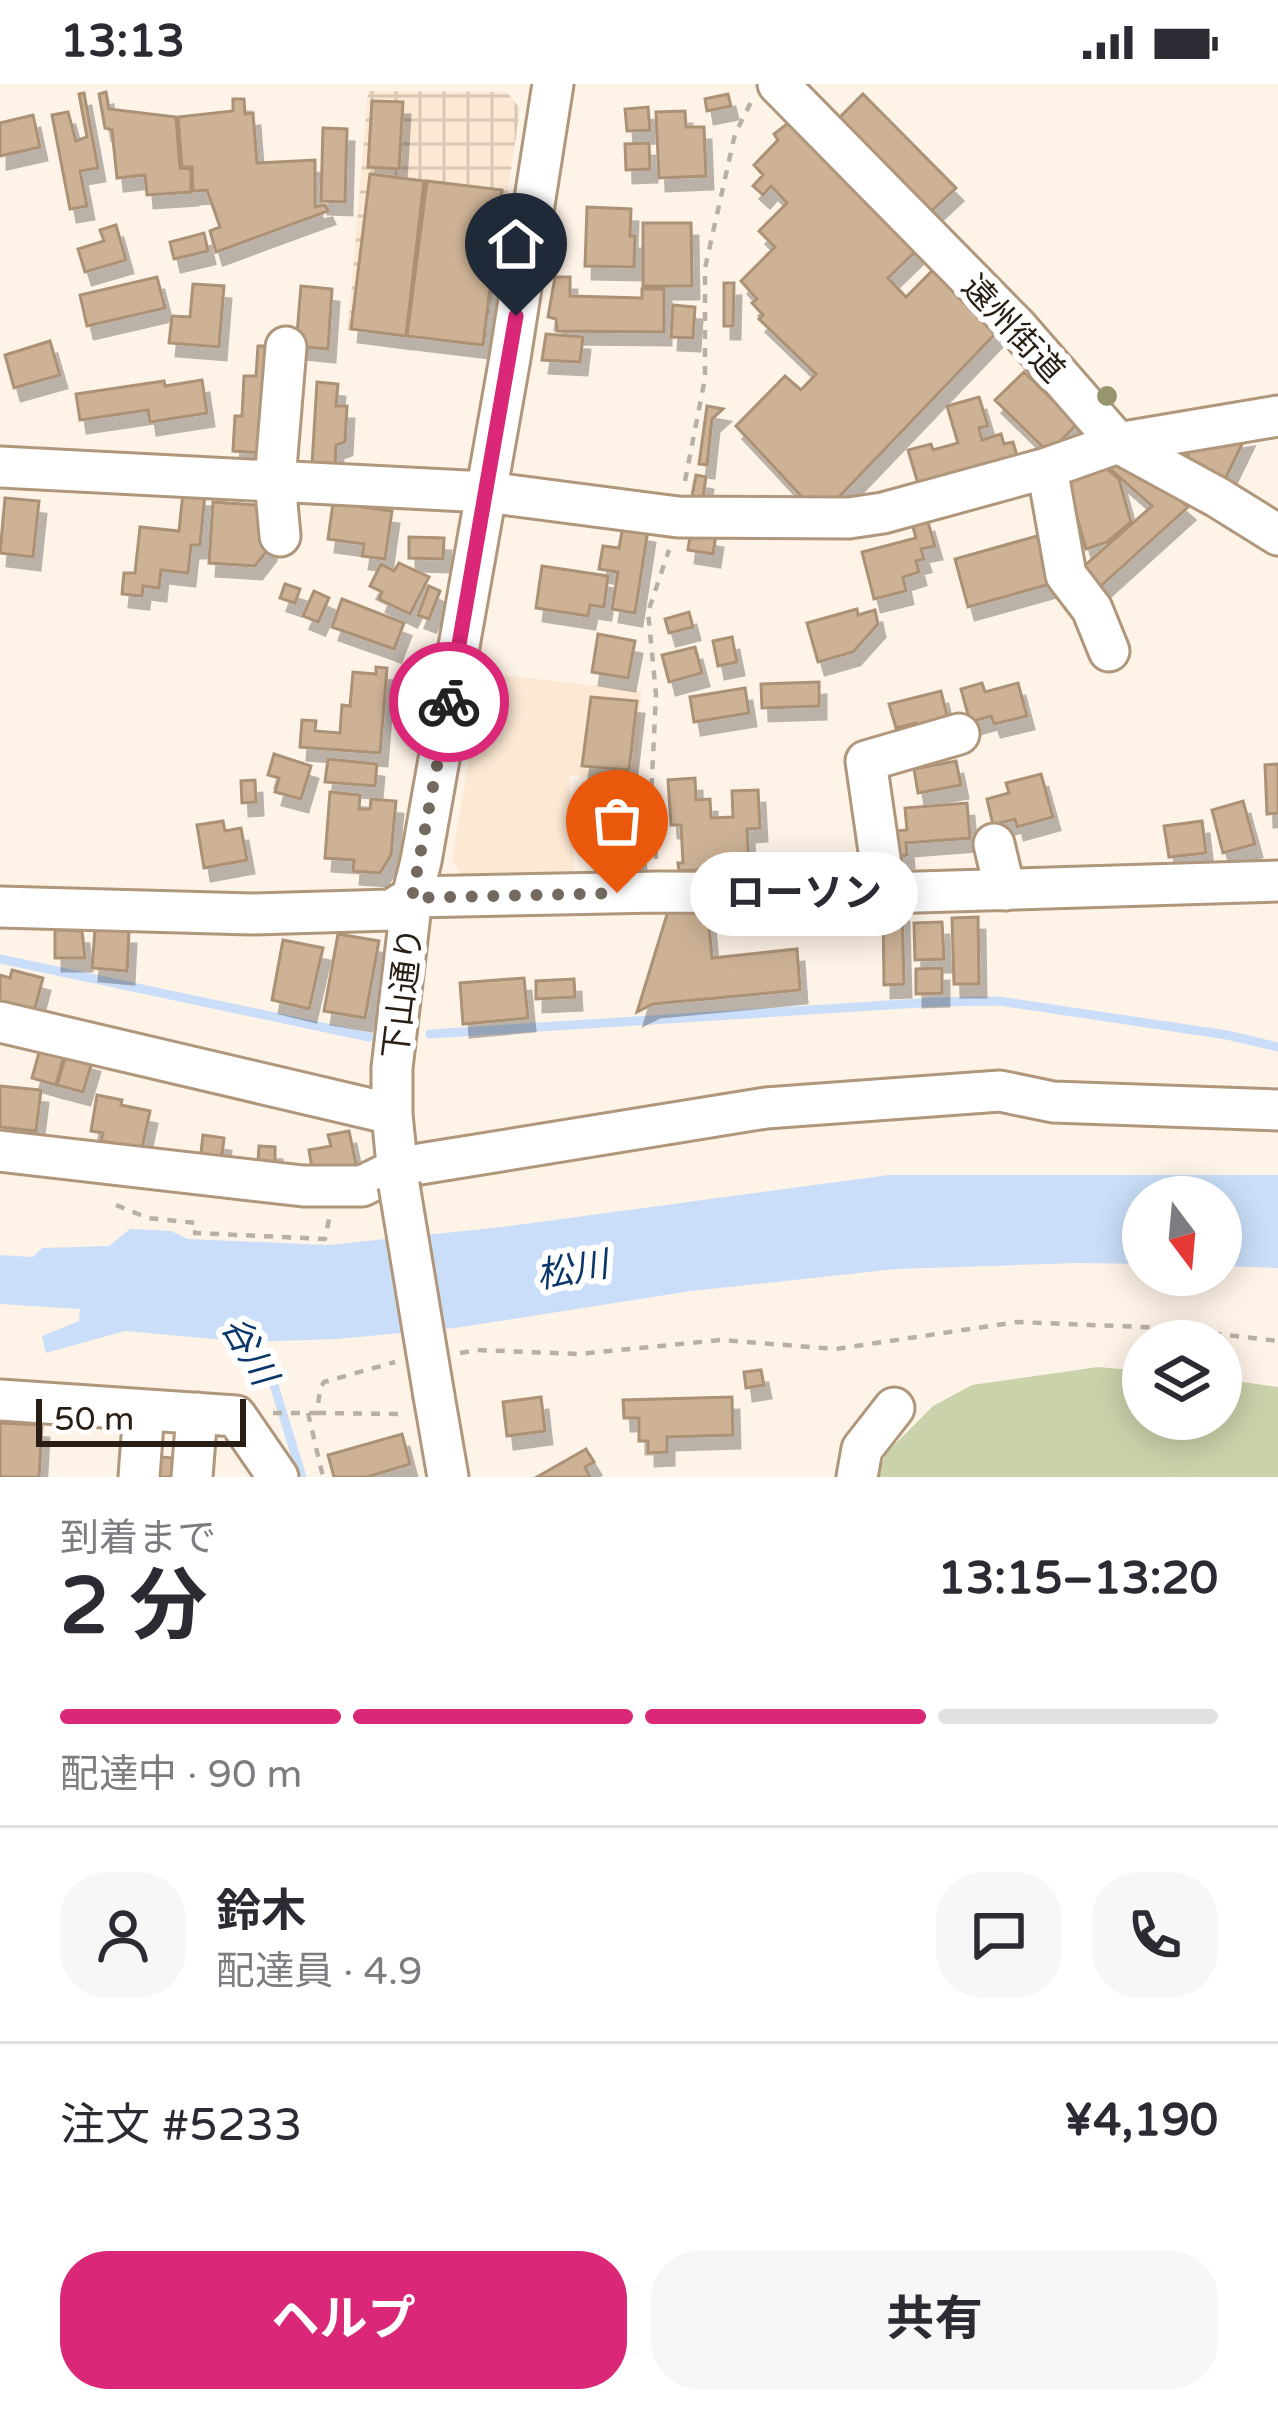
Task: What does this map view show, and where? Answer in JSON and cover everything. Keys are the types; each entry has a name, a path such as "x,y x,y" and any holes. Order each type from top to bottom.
{"street":[{"name":"下山通り","path":"448,1477 427,1405 398,1177 392,1068 412,898 510,358 553,84"},
{"name":"遠州街道","path":"778,84 1016,327 1118,443 1278,535"},
{"path":"280,536 275,481 286,347"},
{"path":"0,467 485,492 679,517 849,518 1047,468 1118,443 1278,416"},
{"path":"1047,468 1066,575 1092,609 1109,651"},
{"path":"885,893 866,761 959,734"},
{"path":"994,844 1005,890"},
{"path":"0,907 250,914 391,910 412,898 885,893 1278,881"},
{"path":"0,1022 392,1114"},
{"path":"0,1151 303,1186 362,1186 766,1108 1000,1091 1053,1102 1278,1110"},
{"path":"0,1400 236,1417 278,1477"},
{"path":"857,1477 862,1449 894,1408"},
{"path":"139,1477 144,1410"},
{"path":"193,1477 197,1414"}],"path":[{"path":"1092,609 1217,497"},
{"path":"116,1205 148,1218 196,1223 195,1233 325,1239"},
{"path":"455,1353 579,1354 721,1340 836,1349 1017,1322 1167,1328 1278,1341"},
{"path":"317,1413 324,1382 410,1360"},
{"path":"298,1413 427,1405"},
{"path":"308,1413 323,1477"}],"shaded area":[{"path":"368,91 507,92 520,109 485,345 348,330"},
{"path":"483,673 641,691 638,779 569,775 575,878 463,877 452,861"}],"green space":[{"path":"1098,1367 1122,1369 1122,1440 1242,1440 1242,1382 1278,1387 1278,1477 877,1477 886,1453 933,1406 972,1385"}],"water":[{"name":"松川","path":"889,1175 1278,1175 1278,1268 1242,1267 1242,1176 1122,1176 1122,1264 896,1269 691,1291 455,1328 337,1339 248,1342 125,1331 46,1353 42,1336 79,1321 80,1309 0,1304 0,1255 33,1257 42,1248 109,1246 130,1229 171,1231 188,1239 328,1245 503,1227"}],"building":[{"path":"106,92 109,109 176,117 180,168 191,169 191,192 147,195 145,175 117,178 112,130 105,128 99,94"},
{"path":"84,93 98,168 80,171 87,206 70,209 52,115 68,112 76,141 87,137 79,94"},
{"path":"728,94 731,106 707,111 705,99"},
{"path":"863,94 956,188 926,216 834,123"},
{"path":"233,99 244,99 245,114 253,113 257,163 315,160 315,207 325,205 328,211 216,252 210,231 220,227 207,190 193,191 192,167 182,167 178,117 233,111"},
{"path":"372,101 403,102 399,169 368,167"},
{"path":"648,107 650,130 627,131 625,109"},
{"path":"685,111 686,127 704,127 706,176 659,178 656,112"},
{"path":"33,115 40,147 0,156 0,123"},
{"path":"792,120 916,251 888,278 906,297 933,270 995,334 837,499 803,498 736,426 785,376 801,390 816,374 759,319 763,315 752,303 757,299 741,281 775,247 759,231 787,203 771,186 763,195 753,186 763,175 754,165 778,140 774,134"},
{"path":"323,128 347,129 345,202 321,201"},
{"path":"649,143 650,169 626,170 625,144"},
{"path":"370,174 424,181 406,336 351,329"},
{"path":"427,181 502,190 483,345 407,336"},
{"path":"587,207 631,209 634,267 585,266"},
{"path":"643,223 691,223 692,286 643,286"},
{"path":"116,225 126,260 85,272 78,249 104,241 100,230"},
{"path":"204,233 208,251 174,259 170,242"},
{"path":"157,277 165,308 87,326 80,295"},
{"path":"555,277 570,277 570,296 642,298 642,289 664,289 664,332 557,331 556,319 548,317"},
{"path":"724,283 734,283 733,326 724,326"},
{"path":"193,284 224,286 219,347 169,343 172,316 190,317"},
{"path":"301,286 332,289 328,349 296,346"},
{"path":"673,305 695,307 693,338 671,337"},
{"path":"546,334 583,337 580,362 542,360"},
{"path":"50,341 60,375 14,388 5,355"},
{"path":"258,346 273,346 266,453 233,451 235,416 242,416 244,376 256,376"},
{"path":"1024,372 1077,424 1049,453 995,400"},
{"path":"202,380 207,413 150,422 148,410 80,420 76,394"},
{"path":"317,382 338,384 336,406 347,406 345,442 336,445 335,467 312,465"},
{"path":"979,397 988,426 979,428 982,440 1001,434 1004,444 1013,442 1020,466 921,494 908,450 958,443 947,406"},
{"path":"707,406 723,409 712,419 707,465 699,464"},
{"path":"1247,434 1225,479 1185,460 1195,442"},
{"path":"1116,454 1188,507 1092,594 1074,575 1152,506 1107,466"},
{"path":"1105,467 1119,479 1131,522 1107,542 1086,549 1077,517 1070,519 1063,478"},
{"path":"696,475 706,477 702,503 691,501"},
{"path":"183,492 205,494 200,545 191,545 188,573 161,570 159,588 143,586 142,596 122,594 124,573 135,573 140,527 179,531"},
{"path":"5,498 39,501 33,557 0,553"},
{"path":"213,502 272,506 269,548 255,566 209,563"},
{"path":"333,503 392,511 385,559 362,556 364,544 328,539"},
{"path":"927,519 935,546 921,549 924,559 916,561 919,572 903,577 906,591 874,599 862,552 916,538 912,523"},
{"path":"623,526 648,530 635,613 612,609 618,572 599,569 603,546 619,548"},
{"path":"691,530 716,535 713,554 688,550"},
{"path":"1037,536 1050,584 968,607 955,559"},
{"path":"409,537 444,538 443,559 409,558"},
{"path":"399,563 429,577 410,614 379,599 382,592 370,586 381,564 394,571"},
{"path":"542,566 608,576 604,607 590,605 588,616 536,608"},
{"path":"285,584 300,589 295,603 280,598"},
{"path":"429,586 440,591 429,619 418,615"},
{"path":"314,591 329,598 318,622 303,616"},
{"path":"342,599 404,623 394,649 332,627"},
{"path":"857,609 858,615 875,610 878,624 853,652 818,662 807,623"},
{"path":"689,612 693,627 669,633 665,619"},
{"path":"598,634 635,641 628,678 592,672"},
{"path":"732,637 737,662 718,666 713,641"},
{"path":"695,647 702,673 669,682 662,655"},
{"path":"376,667 387,668 380,753 300,747 302,720 316,721 315,731 340,733 342,705 350,706 353,672 376,674"},
{"path":"819,682 819,706 762,708 761,684"},
{"path":"982,683 985,692 1018,683 1027,716 994,724 991,716 970,722 961,689"},
{"path":"745,688 749,713 694,722 690,697"},
{"path":"941,691 949,724 918,732 916,723 896,728 889,704"},
{"path":"591,697 637,701 629,770 582,766"},
{"path":"274,754 311,766 301,799 275,792 279,778 268,775"},
{"path":"328,759 377,764 375,786 325,782"},
{"path":"956,761 961,785 918,793 914,769"},
{"path":"1278,764 1278,813 1267,814 1265,765"},
{"path":"1041,774 1053,817 1017,827 1015,819 993,825 987,799 1009,793 1006,783"},
{"path":"695,778 696,800 710,799 711,818 733,817 732,791 758,790 760,828 747,829 749,867 679,871 678,863 683,863 681,825 671,825 668,780"},
{"path":"255,780 256,802 242,803 241,781"},
{"path":"330,792 360,795 359,809 370,809 371,799 396,801 391,855 380,873 353,871 354,860 325,858"},
{"path":"1243,801 1255,844 1223,853 1212,810"},
{"path":"967,803 970,838 906,843 907,855 897,856 895,831 907,830 905,808"},
{"path":"223,821 225,831 241,828 247,860 204,868 197,825"},
{"path":"1202,821 1206,853 1169,857 1164,826"},
{"path":"636,822 639,858 590,861 588,825"},
{"path":"707,904 712,958 797,949 800,990 653,1004 637,1012 669,908"},
{"path":"883,909 902,909 904,984 884,985"},
{"path":"978,917 979,984 954,984 952,918"},
{"path":"942,922 944,959 915,960 914,923"},
{"path":"55,930 82,931 85,958 55,958"},
{"path":"95,930 129,931 127,971 92,968"},
{"path":"338,934 379,941 365,1018 324,1011"},
{"path":"283,940 323,948 309,1009 272,1000"},
{"path":"942,968 942,993 916,994 916,969"},
{"path":"12,970 43,978 34,1012 0,1003 0,975 10,978"},
{"path":"524,978 528,1018 463,1024 460,983"},
{"path":"574,979 575,997 536,999 536,981"},
{"path":"41,1045 65,1052 56,1085 32,1078"},
{"path":"67,1052 93,1059 83,1092 57,1085"},
{"path":"0,1086 41,1090 36,1131 0,1127"},
{"path":"97,1095 150,1111 142,1148 101,1141 103,1133 91,1131"},
{"path":"349,1131 357,1169 312,1168 309,1150 331,1146 328,1135"},
{"path":"203,1135 224,1138 221,1164 200,1162"},
{"path":"259,1146 275,1147 275,1162 258,1162"},
{"path":"761,1370 764,1385 746,1388 744,1372"},
{"path":"541,1397 545,1431 507,1436 503,1402"},
{"path":"732,1397 733,1435 667,1437 667,1452 648,1453 648,1441 639,1441 639,1418 624,1418 623,1400"},
{"path":"0,1423 42,1425 39,1477 0,1477"},
{"path":"402,1434 410,1464 367,1477 334,1477 328,1455"},
{"path":"586,1449 594,1462 585,1467 590,1477 537,1477"},
{"path":"149,1456 186,1459 184,1477 147,1477"}],"waterway":[{"path":"0,959 369,1037"},
{"path":"430,1034 999,1001 1278,1047"},
{"name":"谷川","path":"243,1333 271,1375 302,1477"}],"way so far":[{"path":"449,702 412,898 617,893"}],"place":[{"name":"ローソン","path":"617,893"}],"route":[{"path":"449,702 516,316"}]}
